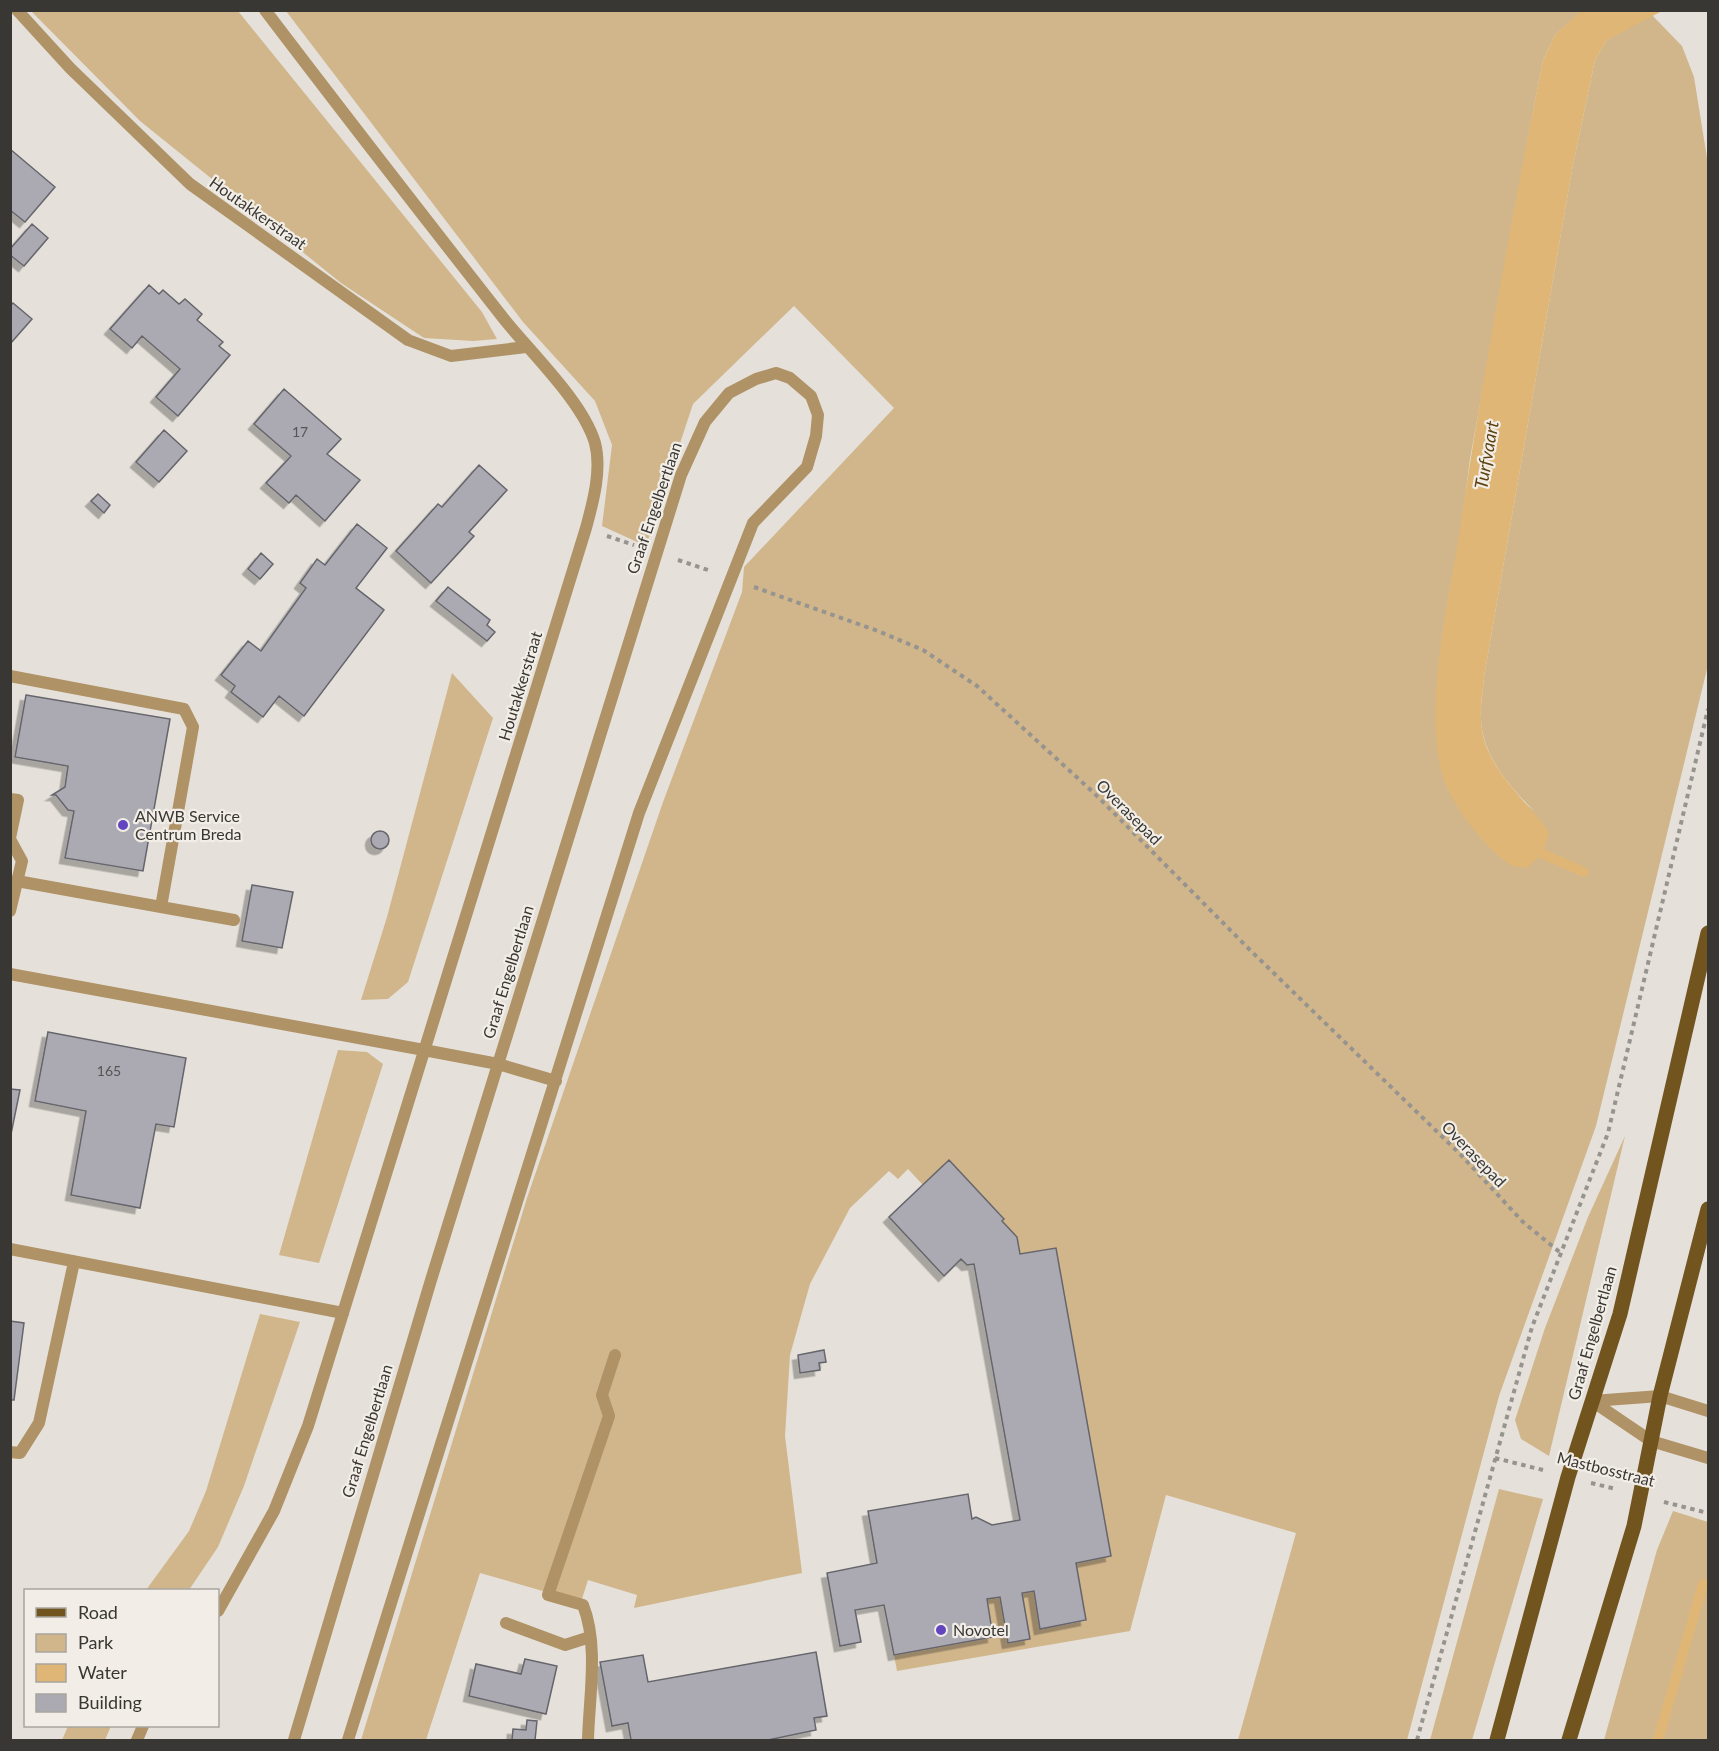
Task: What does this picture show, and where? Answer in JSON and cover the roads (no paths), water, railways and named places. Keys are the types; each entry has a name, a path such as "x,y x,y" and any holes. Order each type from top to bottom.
{"main road":[{"name":"Graaf Engelbertlaan","path":"1497,1740 1568,1477 1620,1314 1708,933"},
{"path":"1569,1740 1634,1526 1660,1396 1708,1209"}],"street":[{"name":"Houtakkerstraat","path":"17,10 70,68 190,184 408,340 451,356 526,347"},
{"name":"Houtakkerstraat","path":"265,10 526,347 583,414 595,444 595,495 586,528 424,1050"},
{"name":"Graaf Engelbertlaan","path":"294,1740 498,1064 681,475 705,422 729,393 756,379 776,373 790,378 812,396 818,416 816,436 807,467 753,523 639,813 348,1740"},
{"path":"10,676 184,709 193,727 161,907"},
{"path":"10,799 18,800 10,839 22,861 10,911"},
{"path":"17,881 234,920"},
{"name":"Graaf Engelbertlaan","path":"10,974 498,1064 556,1081"},
{"path":"219,1609 255,1549 292,1468 308,1426 424,1050"},
{"path":"10,1250 343,1313"},
{"path":"10,1452 20,1453 39,1423 74,1262"},
{"path":"588,1740 590,1638 584,1605 548,1595 609,1416 602,1395 615,1355"},
{"path":"1592,1401 1660,1396 1708,1411"},
{"path":"1592,1401 1651,1441 1708,1458"},
{"path":"506,1623 565,1645 590,1638"}],"water":[{"path":"1582,10 1662,11 1607,40 1595,60 1572,170 1484,677 1481,719 1483,736 1489,752 1506,780 1549,832 1543,853 1527,868 1509,864 1499,856 1478,835 1451,795 1441,770 1437,743 1436,686 1487,361 1543,60 1555,35"}],"waterway":[{"name":"Turfvaart","path":"1529,848 1584,872"},
{"path":"1658,1740 1703,1584"}],"place":[{"name":"ANWB Service Centrum Breda","path":"123,825"},
{"name":"Novotel","path":"941,1630"}]}
